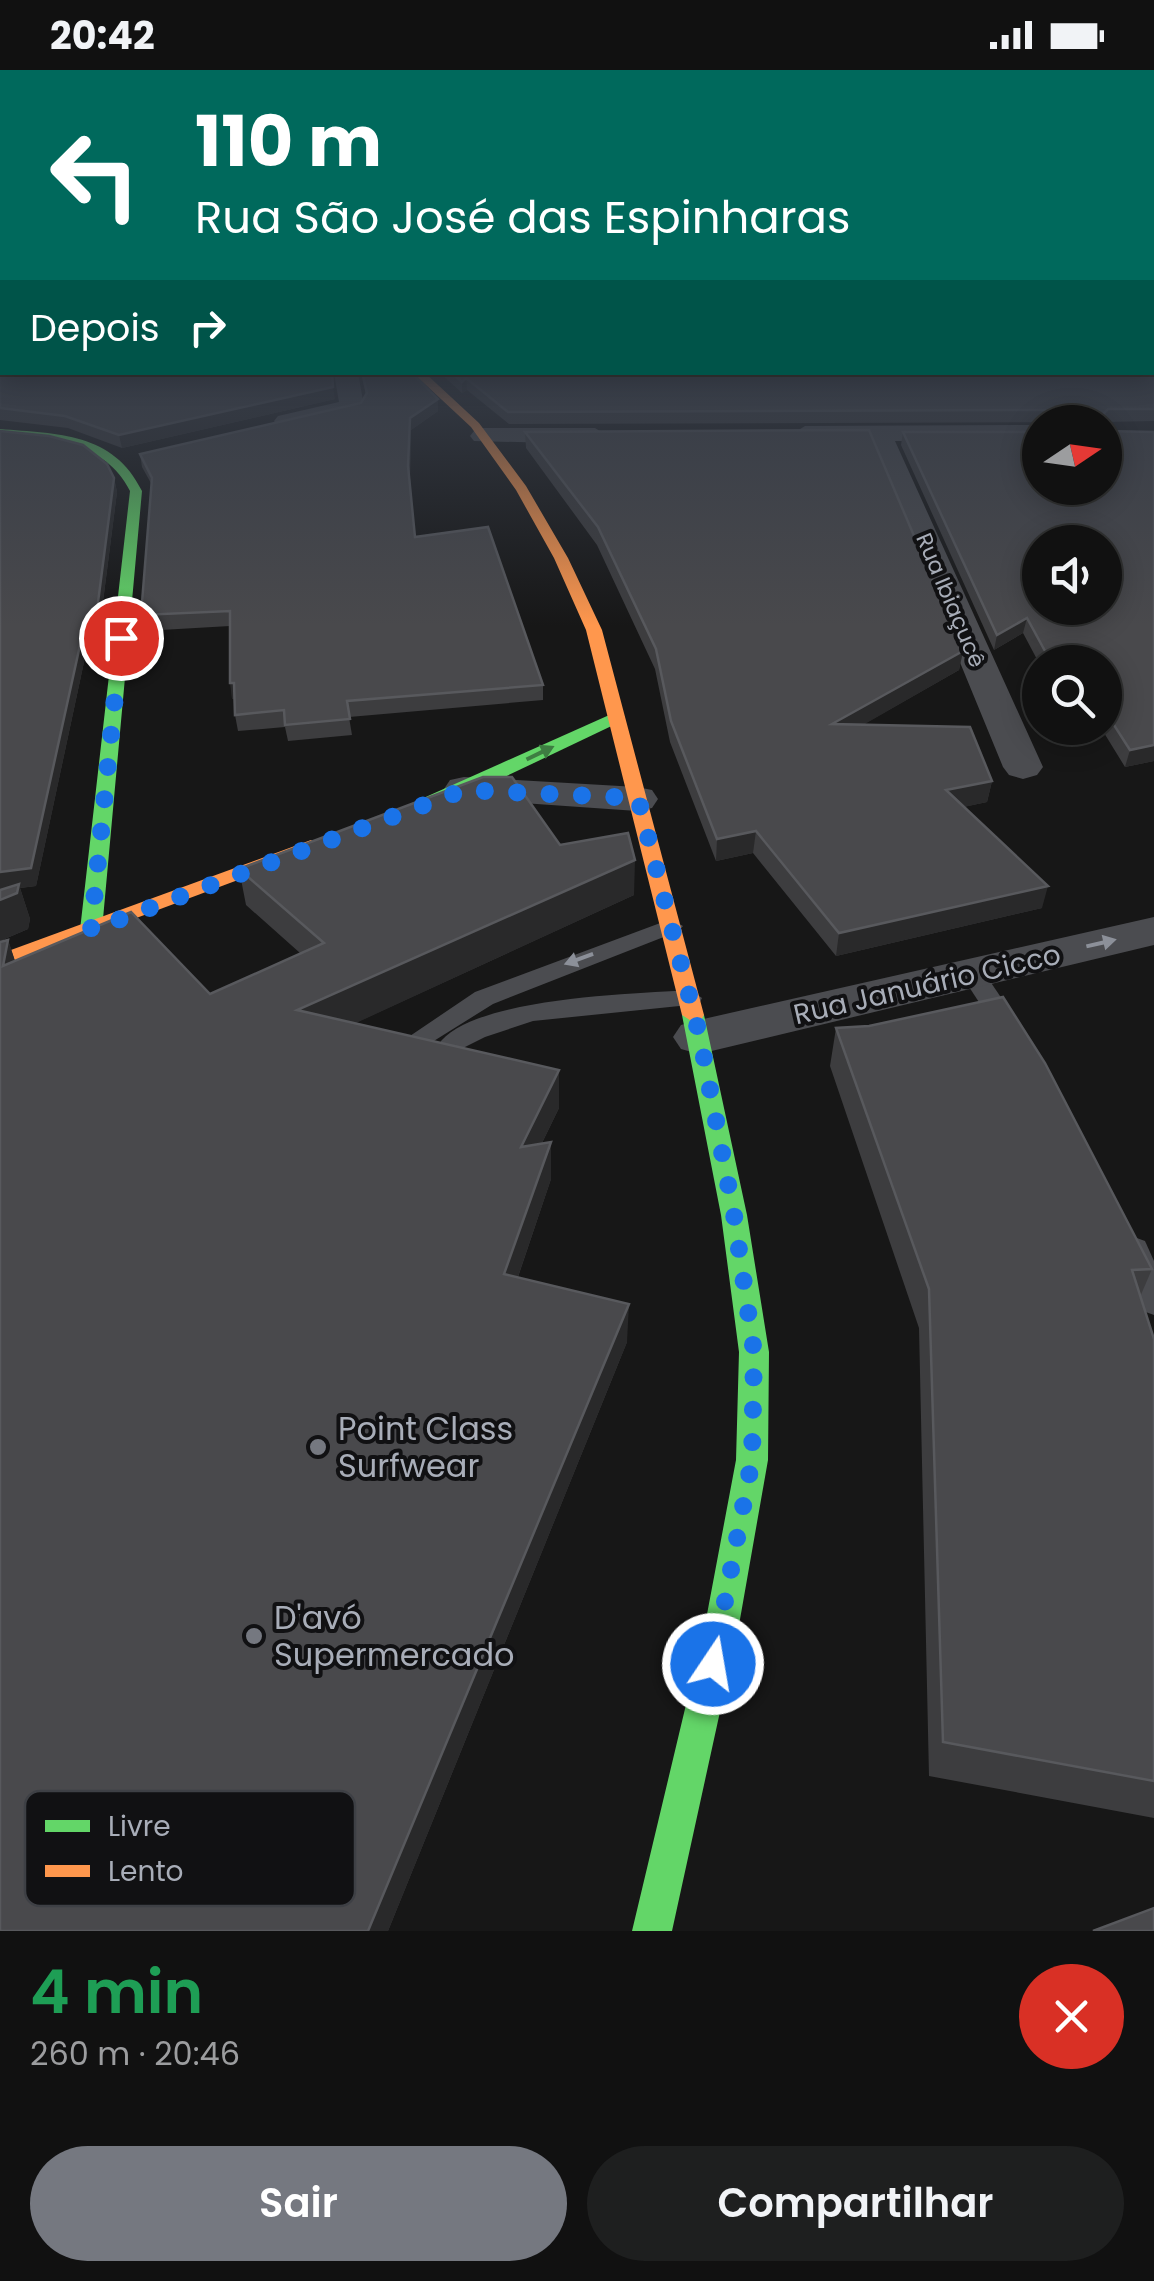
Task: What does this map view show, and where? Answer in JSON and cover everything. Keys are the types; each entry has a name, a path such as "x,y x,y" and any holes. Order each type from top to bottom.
{"main road":[{"path":"91,930 136,491 131,458 112,453"},
{"path":"497,453 512,472 571,575 594,630 694,1018 734,1215 754,1352 752,1460 722,1625 652,1931"},
{"path":"392,815 464,790 616,717"},
{"path":"0,962 338,836"}],"street":[{"name":"Rua Ibiaçucê","path":"887,453 1023,767"},
{"path":"464,790 638,798"},
{"name":"Rua Januário Cicco","path":"694,1018 972,973 1154,931"}],"lane":[{"path":"420,1038 453,1014 499,991 671,926"},
{"path":"972,973 1024,1052"},
{"path":"451,1046 471,1030 514,1017 694,1018"},
{"path":"1123,1228 1140,1260 1154,1302"}],"building":[{"path":"0,453 93,453 107,464 114,478 96,618 86,618 31,868 0,872"},
{"path":"409,453 415,537 488,527 543,685 347,701 350,719 285,725 284,710 235,715 234,683 230,683 230,611 141,615 152,478 140,454"},
{"path":"541,453 879,453 963,651 832,724 970,727 992,781 946,790 1048,886 839,933 756,831 717,839 671,721 656,649 598,527"},
{"path":"913,453 1022,453 1022,505 1122,505 1122,453 1154,453 1154,745 1130,750 1122,738 1122,645 1042,645 1031,625 1122,625 1122,525 1022,525 1022,621 997,635"},
{"name":"D'avó Supermercado","path":"483,777 512,777 560,845 628,833 635,860 297,1010 559,1070 521,1147 551,1142 504,1274 629,1304 368,1931 0,1931 0,942 8,940 3,966 131,912 210,994 324,943 239,869"},
{"path":"19,884 17,893 0,900 0,890"},
{"path":"1003,997 1045,1063 1152,1269 1132,1270 1154,1339 1154,1781 943,1742 929,1289 836,1028 869,1026"},
{"path":"1154,1908 1154,1931 1093,1931"}],"traffic: fast":[{"path":"91,930 136,491 127,473 104,453"},
{"path":"419,804 464,789 616,717"},
{"path":"652,1931 722,1625 752,1460 754,1352 734,1215 693,1015"}],"traffic: slow":[{"path":"495,453 522,489 561,558 594,630 693,1015"},
{"path":"0,962 311,846"}],"place":[{"name":"Point Class Surfwear","path":"318,1447"},
{"name":"D'avó Supermercado","path":"254,1636"}],"route":[{"path":"121,638 91,930 464,790 638,798 700,1037 734,1215 754,1352 752,1460 713,1664"}]}
